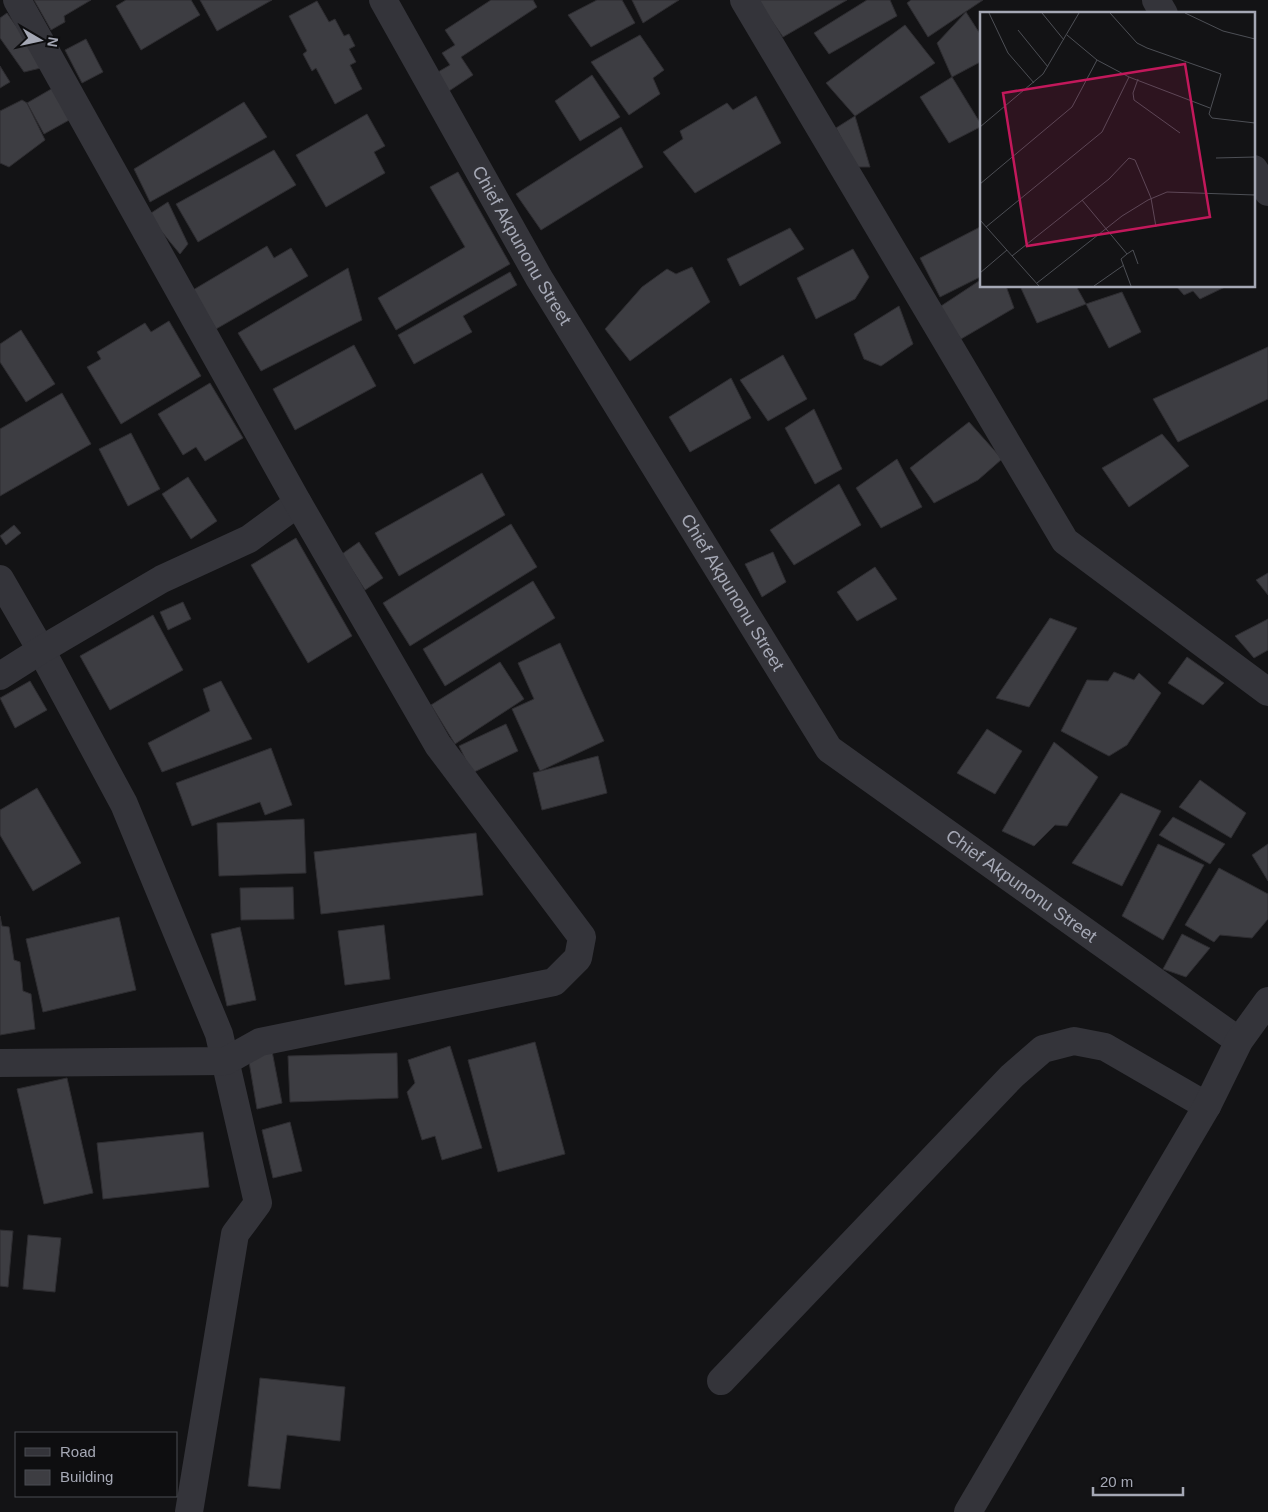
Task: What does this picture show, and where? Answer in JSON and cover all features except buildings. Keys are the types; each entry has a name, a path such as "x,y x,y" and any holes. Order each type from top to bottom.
{"street":[{"path":"0,1063 226,1061 260,1042 554,982 578,958 582,937 438,745 298,503 17,0"},
{"name":"Chief Akpunonu Street","path":"383,0 539,278 829,749 1239,1041"},
{"path":"744,0 1065,541 1268,692"},
{"path":"1156,0 1163,12"},
{"path":"1256,172 1268,192"},
{"path":"0,676 40,650 162,579 249,539 298,503"},
{"path":"0,579 124,804 219,1034 258,1203 234,1234 189,1512"},
{"path":"968,1512 1207,1106 1239,1041 1268,1001"},
{"path":"721,1381 1012,1076 1043,1049 1074,1041 1105,1047 1207,1106"}]}
